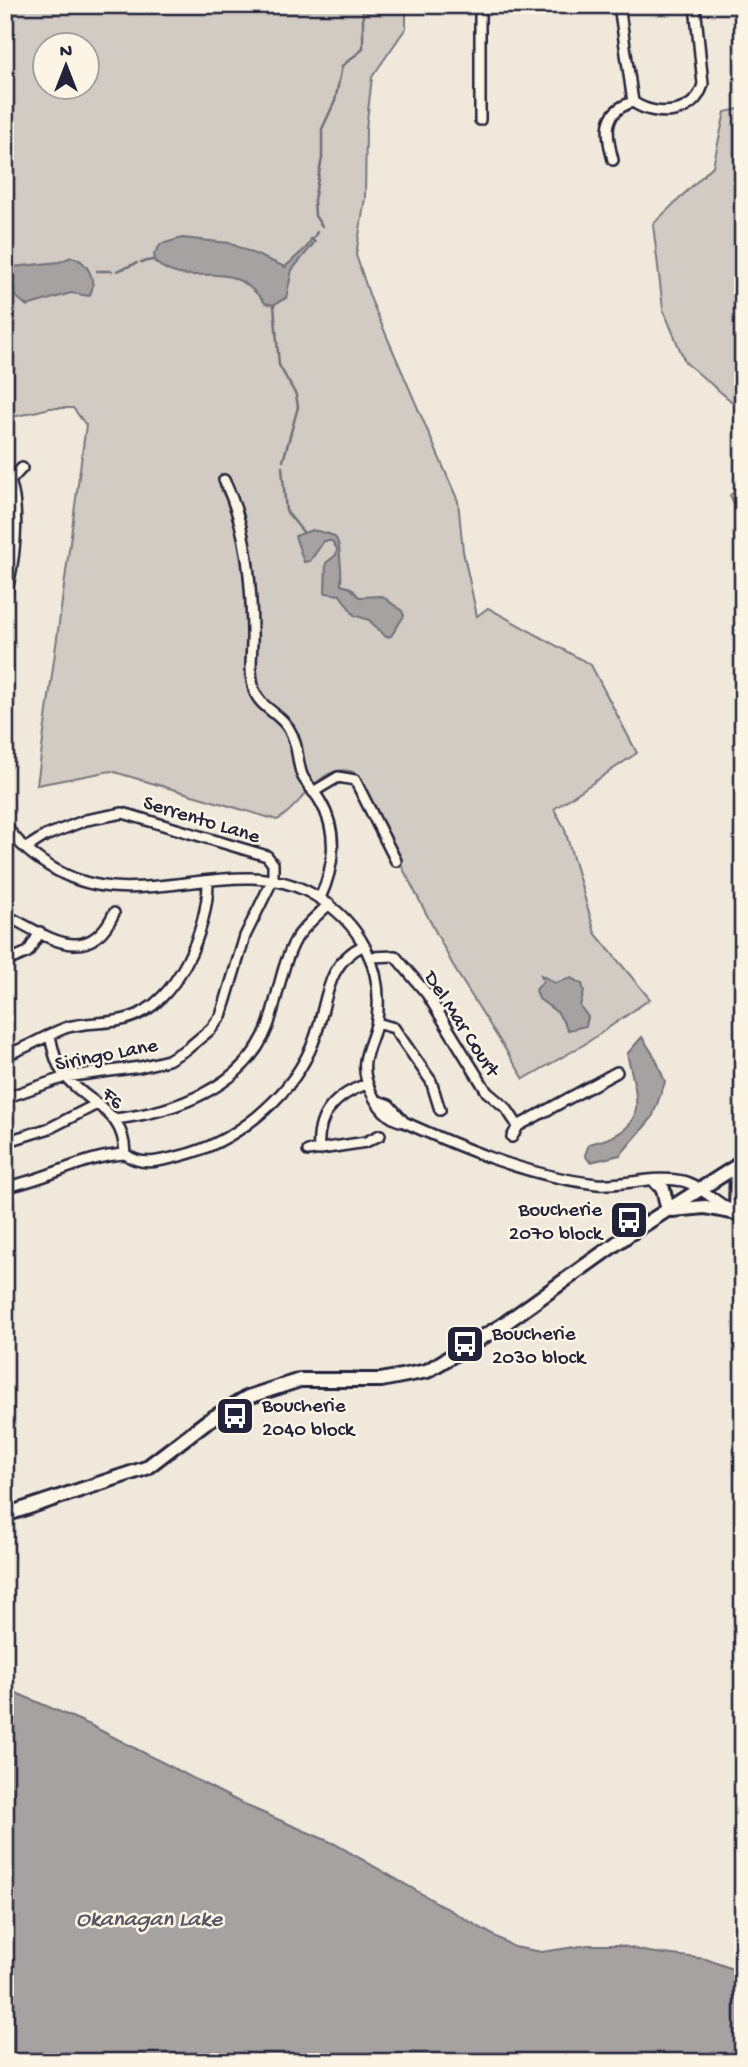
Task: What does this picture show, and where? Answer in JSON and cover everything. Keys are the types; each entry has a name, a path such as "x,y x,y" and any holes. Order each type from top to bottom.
{"main road":[{"path":"668,1210 705,1207 739,1213 740,1163"},
{"path":"5,1514 146,1468 206,1422 248,1397 300,1380 381,1380 428,1371 501,1326 740,1163"},
{"path":"656,1182 663,1189 668,1210"}],"street":[{"path":"480,5 480,120"},
{"path":"619,5 633,102"},
{"path":"613,160 606,133 608,122 620,106 633,102 655,113 669,112 689,106 700,96 703,84 695,5"},
{"path":"5,597 14,521 8,481 22,468"},
{"path":"224,480 237,506 244,540 251,589 251,673 255,692 263,705 288,726 299,749 302,774 325,810 332,831 328,879 320,898"},
{"path":"313,792 338,777 355,780 396,861"},
{"name":"Serrento Lane","path":"26,848 45,836 86,820 123,813 267,856 273,864 273,879"},
{"path":"6,826 41,862 71,878 116,889 247,877 273,879 296,885 345,916 371,957 379,999 377,1023 364,1062 367,1084 379,1101 381,1109 393,1121 404,1122 502,1161 572,1181 613,1185 680,1181 702,1188 739,1213"},
{"name":"Siringo Lane","path":"5,1098 65,1077 139,1067 168,1059 187,1049 211,1029 221,1016 245,936 273,879"},
{"path":"5,1055 80,1024 129,1018 150,1009 169,993 180,977 208,900 208,881"},
{"path":"115,1119 140,1116 187,1102 204,1094 248,1058 267,1028 284,968 297,938 329,904"},
{"path":"5,915 71,945 83,945 105,932 114,913"},
{"path":"5,962 28,952 40,933"},
{"path":"5,1187 66,1169 99,1155 125,1154 136,1162 184,1155 239,1129 277,1099 310,1050 337,965 347,953 364,945"},
{"name":"Del Mar Court","path":"371,957 395,956 404,965 427,994 486,1092 506,1108 519,1126"},
{"path":"377,1023 394,1028 431,1081 440,1110"},
{"path":"50,1035 65,1077"},
{"path":"512,1137 519,1126 617,1072"},
{"name":"F6","path":"65,1077 115,1119 124,1138 125,1154"},
{"path":"319,1150 320,1123 335,1100 349,1090 367,1084"},
{"path":"5,1142 50,1128 97,1104"},
{"path":"307,1151 366,1142 380,1135"}],"shaded area":[{"path":"5,5 406,5 406,28 372,77 366,129 365,198 356,255 371,300 458,501 463,551 477,616 488,608 591,665 637,753 554,809 564,827 595,933 650,999 585,1044 524,1079 456,971 353,772 341,770 321,779 277,820 111,771 37,785 86,425 73,408 50,408 5,419"},
{"path":"736,5 743,5 743,85"},
{"path":"743,108 743,411 685,362 663,309 653,224 713,166 725,112"},
{"path":"743,486 743,522 730,495"}],"water":[{"path":"182,238 229,243 285,267 307,247 311,239 315,242 292,270 286,298 273,305 265,303 250,287 236,279 222,275 182,274 169,271 155,262 154,254 161,244"},
{"path":"71,257 82,262 90,272 92,290 89,296 71,293 27,306 7,289 13,267 59,262"},
{"path":"312,530 330,534 337,539 341,585 351,588 359,597 382,596 402,611 404,616 391,636 386,637 369,620 354,615 340,595 325,593 326,563 336,555 337,549 332,541 324,541 310,561 304,562 295,536"},
{"path":"541,975 555,983 571,978 582,984 584,992 580,1006 588,1017 586,1026 568,1030 558,1013 539,999 536,990 543,981"},
{"path":"642,1037 656,1059 665,1082 652,1118 620,1155 590,1162 585,1155 589,1144 609,1138 631,1122 636,1100 627,1054"},
{"name":"Okanagan Lake","path":"5,1688 90,1725 247,1806 335,1844 514,1947 542,1952 588,1945 618,1945 648,1952 706,1959 743,1973 743,2062 5,2062"}],"waterway":[{"path":"322,226 315,216 314,200 322,158 322,129 335,101 342,66 363,49 363,5"},
{"path":"313,239 317,232"},
{"path":"141,262 154,260"},
{"path":"117,271 137,263"},
{"path":"97,271 112,271"},
{"path":"274,305 279,365 296,395 298,407 283,461"},
{"path":"282,467 286,511 303,532"}],"place":[{"name":"Boucherie 2070 block","path":"629,1220"},
{"name":"Boucherie 2030 block","path":"465,1344"},
{"name":"Boucherie 2040 block","path":"235,1416"}]}
